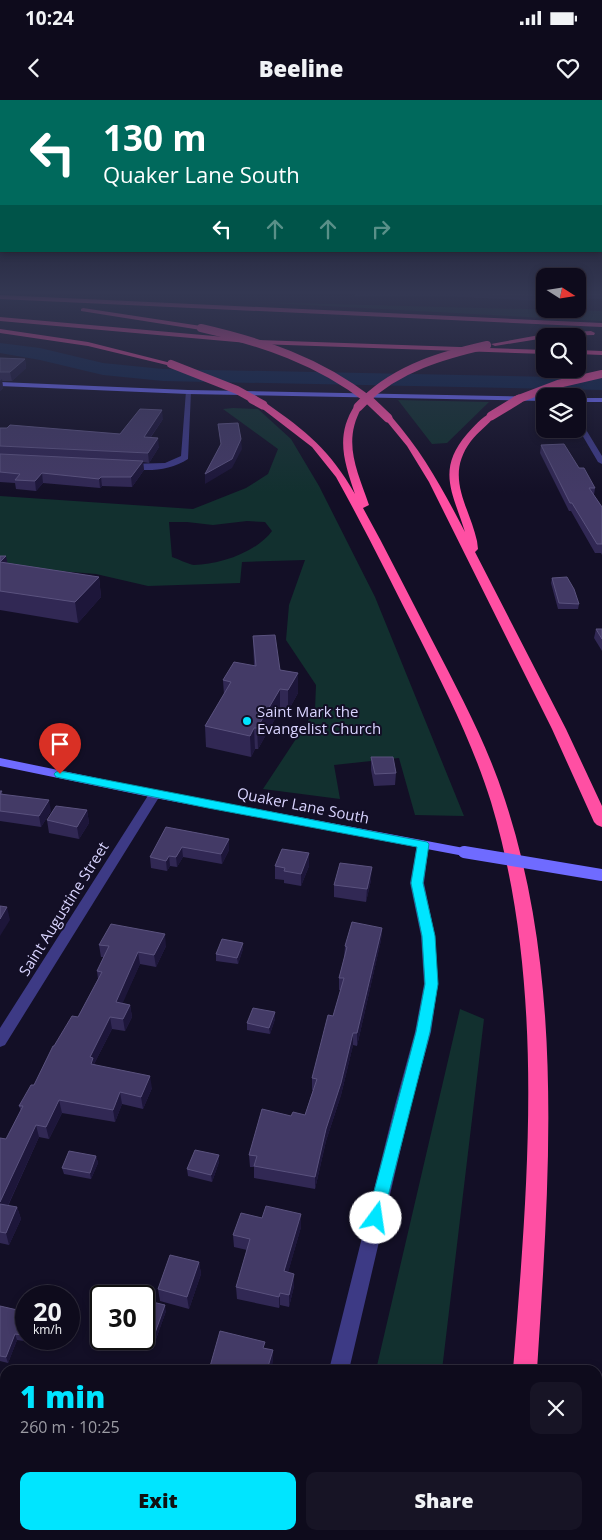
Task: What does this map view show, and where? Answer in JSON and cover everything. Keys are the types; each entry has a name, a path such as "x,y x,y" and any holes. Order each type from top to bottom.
{"highway":[{"path":"152,359 172,364 237,390 263,405 312,439 326,455 341,477 447,680 477,746 500,808 521,894 532,982 537,1076 536,1194 525,1365"},
{"path":"302,359 315,364 355,388 388,418 420,457 559,729 602,822"},
{"path":"368,528 364,506 346,445 348,427 358,407 377,389 403,372 435,359"},
{"path":"474,561 470,530 454,489 453,473 457,458 464,444 476,429 512,402 538,390 602,374"}],"main road":[{"path":"0,384 188,392 536,399"},
{"path":"586,400 602,400"},
{"name":"Quaker Lane South","path":"0,762 155,794 464,852 602,875"}],"street":[{"path":"121,466 162,466 175,463 184,458 187,454 188,392"},
{"path":"586,436 602,462"},
{"name":"Saint Augustine Street","path":"0,1041 155,794"},
{"path":"340,1365 403,1105 423,1032 432,984 428,936 417,883 423,844"}],"green space":[{"path":"398,400 489,402 447,443 432,444"},
{"path":"223,409 258,409 291,439 319,486 375,597 464,816 415,815 399,758 334,765 340,799 263,789 315,710 316,685 286,640 289,605 305,560 242,562 240,583 148,586 96,574 0,566 0,496 193,509 246,488 268,474 278,449","holes":["247,521 265,522 272,531 257,545 237,556 215,563 194,565 172,557 169,522 213,525"]},
{"path":"460,1009 484,1019 443,1365 377,1365"}],"building":[{"path":"0,359 25,359 10,372 0,372"},
{"path":"140,409 162,410 144,437 158,438 148,453 0,446 0,428 7,428 10,425 120,434"},
{"path":"238,423 241,439 232,459 205,474 221,444 218,424"},
{"path":"564,444 579,468 584,468 595,488 589,488 602,507 602,544 597,544 572,503 570,503 541,445"},
{"path":"0,454 143,461 131,477 101,477 99,479 42,473 35,481 15,480 20,474 0,472"},
{"path":"0,556 6,556 0,562"},
{"path":"0,562 99,577 75,602 0,591"},
{"path":"567,577 574,589 579,604 559,603 552,578"},
{"path":"596,629 602,629 602,639"},
{"path":"275,635 280,670 298,673 288,690 280,689 257,728 254,728 250,736 205,726 231,682 223,680 234,662 256,666 253,636"},
{"path":"371,757 393,757 396,773 375,774"},
{"path":"0,794 49,800 39,816 0,811"},
{"path":"56,806 87,810 77,827 47,820"},
{"path":"166,827 229,839 221,854 182,847 176,857 169,856 166,861 150,857"},
{"path":"282,849 309,853 301,874 284,871 285,868 275,866"},
{"path":"340,863 372,867 367,889 334,885"},
{"path":"0,906 7,907 0,919"},
{"path":"352,922 382,928 357,1033 353,1033 341,1083 326,1129 315,1177 254,1166 257,1156 249,1155 262,1109 291,1116 293,1112 305,1115 317,1079 312,1078 328,1015 333,1016 344,978 339,978"},
{"path":"111,924 165,934 154,955 138,952 116,1002 130,1005 123,1019 110,1017 90,1057 93,1058 91,1064 150,1076 141,1097 120,1092 113,1110 59,1100 46,1127 36,1125 0,1202 0,1138 6,1139 23,1106 19,1106 31,1085 34,1085 53,1046 72,1016 78,1017 102,972 97,971 109,946 99,945"},
{"path":"222,939 243,943 237,958 216,954"},
{"path":"253,1008 275,1012 269,1028 247,1023"},
{"path":"195,1150 219,1155 211,1175 187,1169"},
{"path":"69,1151 96,1156 90,1173 62,1168"},
{"path":"0,1204 17,1207 6,1233 0,1232"},
{"path":"266,1206 301,1214 284,1271 294,1274 289,1295 280,1293 279,1297 236,1287 250,1239 233,1235 241,1213 262,1218"},
{"path":"170,1255 199,1262 187,1297 158,1289"},
{"path":"155,1303 165,1305 155,1333"},
{"path":"0,1306 15,1309 15,1334 6,1357 0,1356"},
{"path":"220,1331 265,1342 263,1348 273,1350 268,1365 210,1365"}],"waterway":[{"path":"62,359 103,369 163,375 602,384"}],"place":[{"name":"Saint Mark the Evangelist Church","path":"247,721"}],"route":[{"path":"60,774 155,794 423,844 417,883 428,936 432,984 423,1032 403,1105 376,1218"}]}
